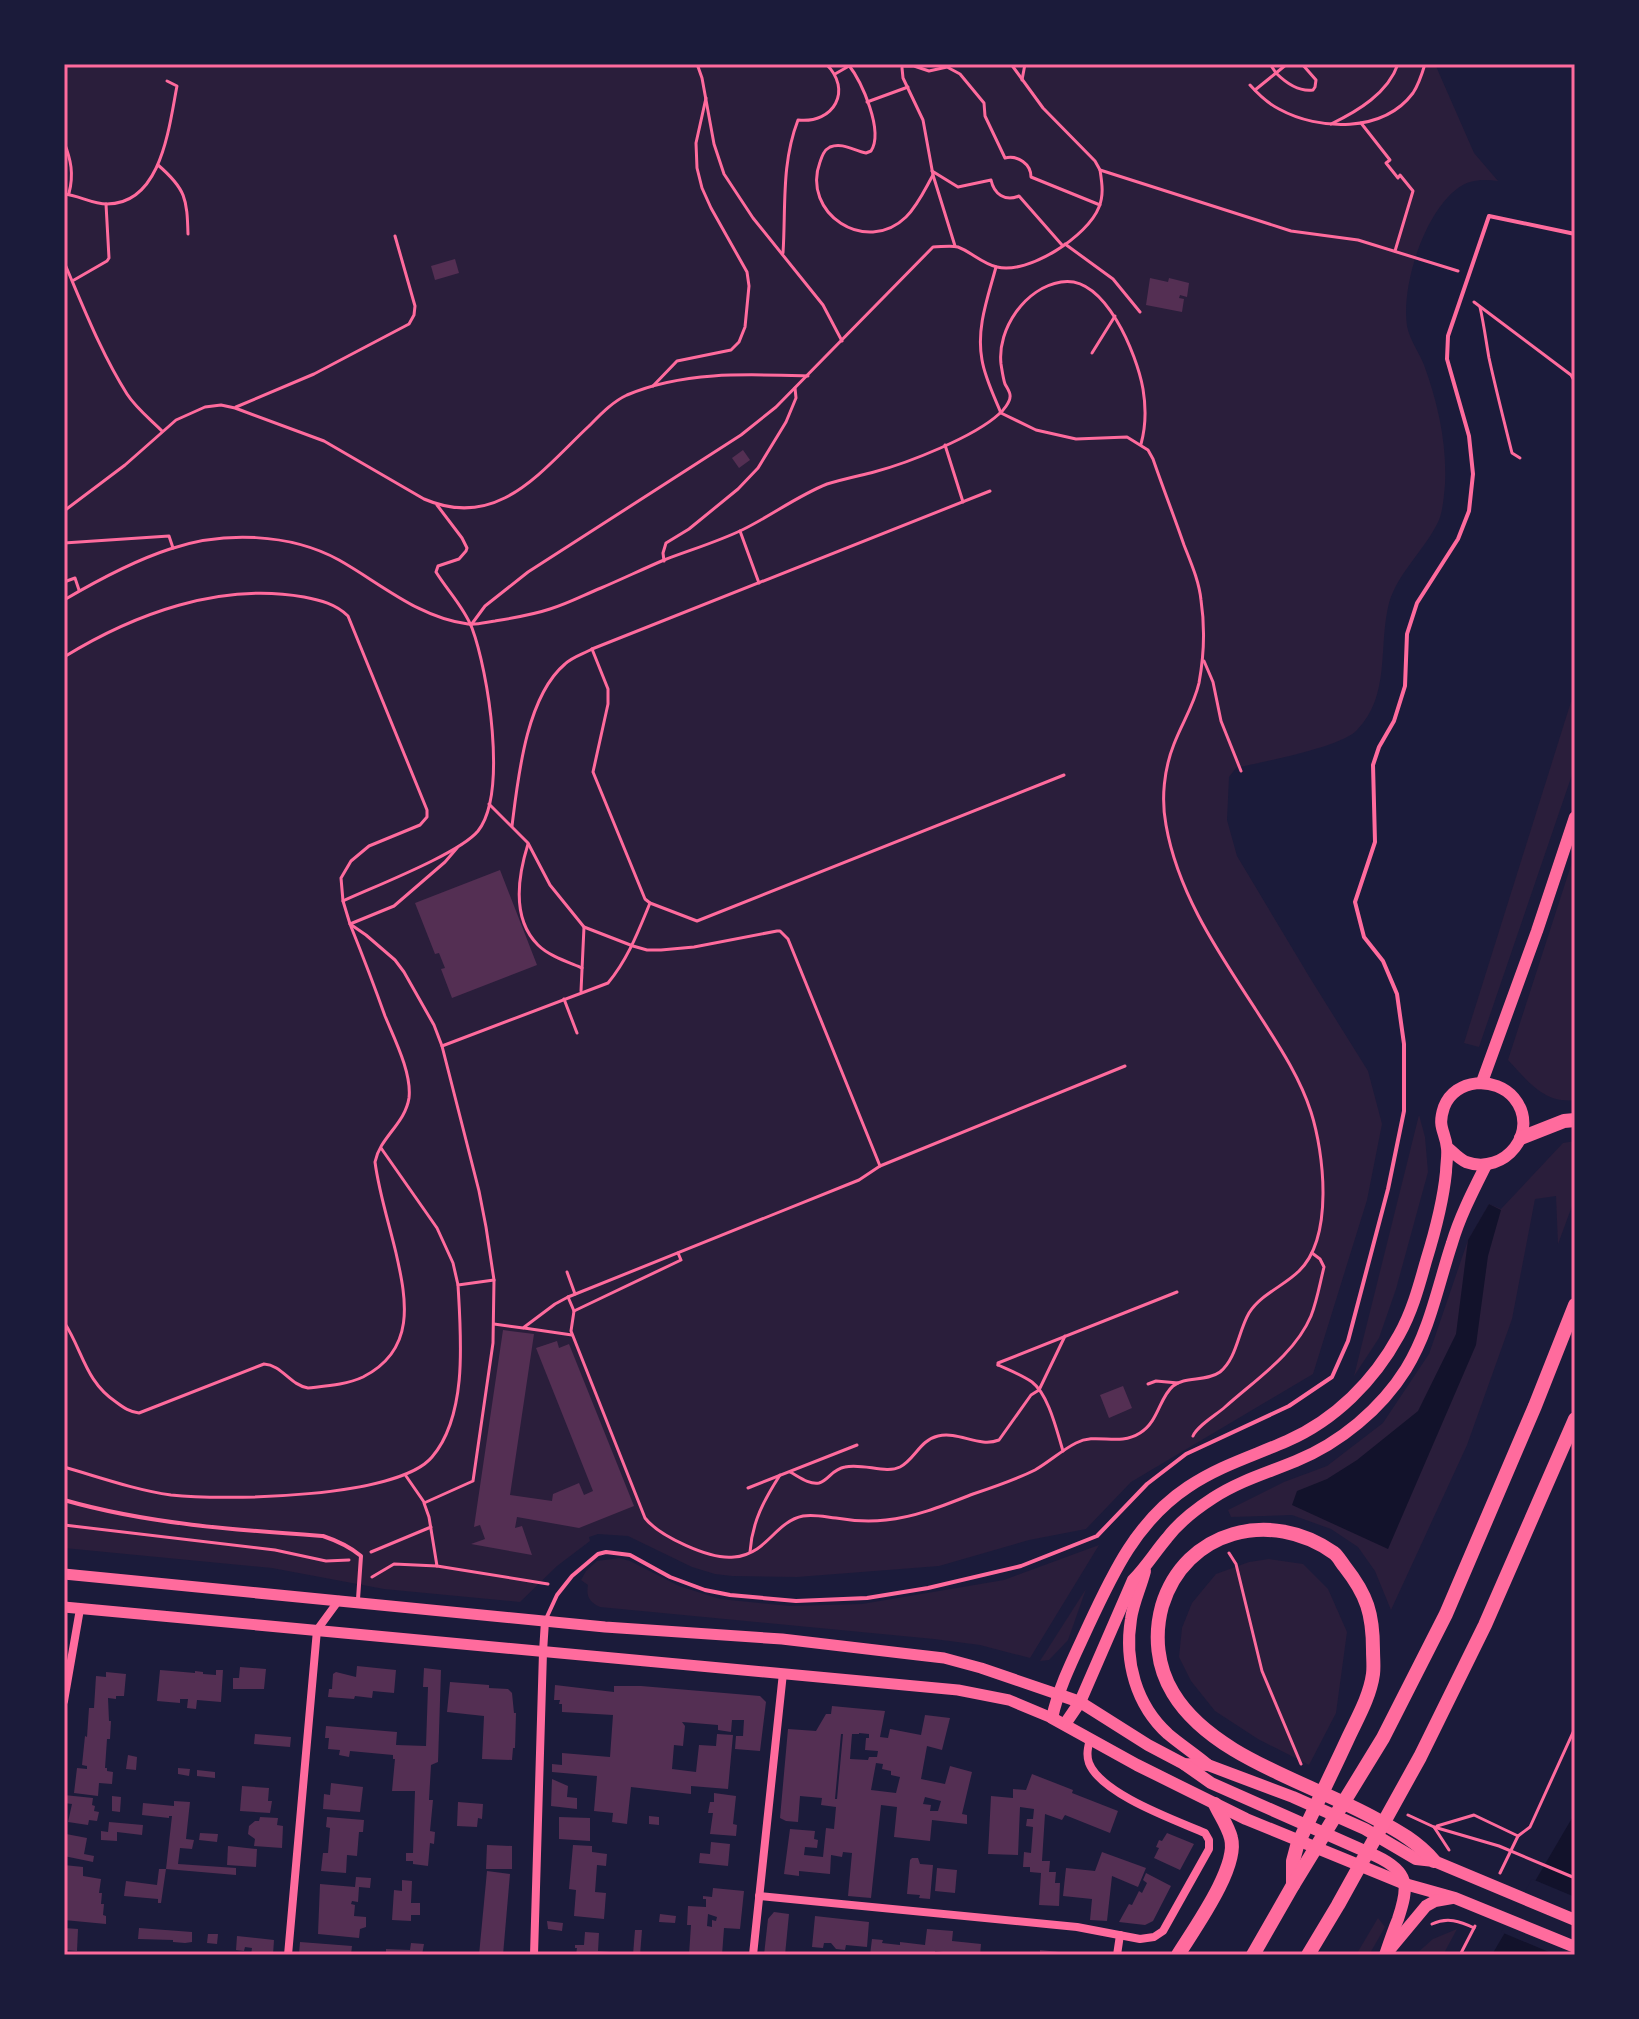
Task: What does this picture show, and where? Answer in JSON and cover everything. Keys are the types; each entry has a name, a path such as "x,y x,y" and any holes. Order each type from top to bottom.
{"highway":[{"path":"1521,1138 1569,1121"},
{"path":"1253,1955 1383,1738 1446,1614 1575,1305"},
{"path":"1308,1955 1426,1744 1485,1625 1575,1419"},
{"path":"1293,1885 1293,1861 1297,1846 1357,1720 1370,1687 1373,1673 1372,1621 1358,1584 1336,1554 1291,1532 1258,1530 1227,1534 1199,1550 1185,1564 1165,1598 1157,1631 1159,1656 1172,1691 1188,1714 1208,1733 1244,1756 1302,1776 1363,1812 1434,1861"},
{"path":"1178,1955 1221,1883 1231,1855 1231,1838 1215,1804"}],"main road":[{"path":"1482,1082 1575,817"},
{"path":"1052,1718 1057,1694 1113,1573 1139,1531 1180,1493 1217,1470 1314,1427 1341,1407 1382,1364 1402,1331 1418,1291 1443,1197 1447,1147 1440,1126 1445,1104 1460,1088 1482,1082 1501,1087 1516,1100 1523,1118 1521,1138 1507,1157 1486,1165 1464,1162 1447,1147"},
{"path":"1065,1724 1080,1702 1133,1580 1182,1521 1240,1482 1297,1461 1333,1442 1363,1419 1406,1369 1428,1321 1459,1223 1486,1165"},
{"path":"1146,1568 1131,1617 1130,1666 1142,1699 1168,1733 1208,1765 1293,1797 1418,1852"},
{"path":"64,1574 605,1627 782,1639 944,1658 981,1668 1080,1702 1211,1783 1383,1859 1397,1870 1405,1884 1406,1895 1385,1955"},
{"path":"64,1607 981,1693 1009,1700 1065,1724 1215,1804 1274,1831 1405,1884 1455,1898 1575,1947"},
{"path":"1184,1764 1208,1765"},
{"path":"1434,1861 1575,1920"},
{"path":"1385,1955 1426,1906 1435,1901 1455,1898"}],"street":[{"path":"288,1955 317,1630 339,1600"},
{"path":"64,1701 80,1609"},
{"path":"534,1955 545,1621"},
{"path":"753,1955 783,1673"},
{"path":"759,1896 1077,1927 1140,1939 1154,1937 1163,1931 1209,1849 1209,1840 1205,1833 1126,1797 1105,1783 1090,1766 1087,1752 1090,1739"},
{"path":"1117,1955 1120,1935"}],"lane":[{"path":"545,1621 557,1595 572,1576 598,1554 606,1552 630,1555 670,1577 705,1590 796,1601 867,1598 928,1588 1021,1566 1097,1536 1147,1484 1186,1454 1289,1406 1332,1377 1348,1341 1388,1189 1404,1111 1404,1044 1397,994 1383,961 1364,937 1355,902 1375,842 1373,765 1394,721 1405,686 1407,634 1417,603 1458,539 1469,511 1473,474 1469,436 1447,359 1448,336 1489,216 1575,234"},
{"path":"64,1500 202,1526 323,1536 335,1540 361,1556 357,1602"}],"path":[{"path":"697,64 714,144 724,174 753,218 823,305 842,341"},
{"path":"783,256 785,175 793,131 798,120 815,121 827,114 839,94 835,74 826,64"},
{"path":"471,625 485,606 528,572 741,435 776,407 933,247 955,246 996,267 1013,268 1026,265 1064,245 1088,225 1100,205 1103,187 1100,170 1095,161 1043,108 1011,64"},
{"path":"1022,80 1025,64"},
{"path":"1270,64 1276,73 1295,87 1313,90 1316,80 1302,64"},
{"path":"1255,90 1287,64"},
{"path":"1331,124 1352,114 1374,96 1390,80 1398,64"},
{"path":"1250,85 1278,109 1304,119 1331,124 1361,123 1382,116 1404,103 1416,87 1425,64"},
{"path":"835,74 850,65 867,102 876,141 871,151 866,153 843,146 831,147 821,157 817,189 831,215 860,231 870,233 890,229 916,205 932,173"},
{"path":"955,246 932,173 923,120 902,72 903,65 929,71 947,67 956,71 984,103 987,121 1005,158 1023,161 1031,177 1100,205"},
{"path":"64,142 72,161 72,179 66,194 106,204 131,198 158,165 164,149 177,86 167,81"},
{"path":"867,102 908,87"},
{"path":"652,388 677,361 731,350 739,342 745,327 749,279 706,199 697,168 696,143 706,98"},
{"path":"1361,123 1390,160 1386,163 1413,191 1395,251"},
{"path":"158,165 186,196 188,234"},
{"path":"1100,170 1291,231 1358,240 1468,274"},
{"path":"932,173 955,186 991,180 1000,195 1011,198 1019,196 1064,245 1113,279 1140,312"},
{"path":"72,281 109,258 106,204"},
{"path":"235,408 314,374 409,324 415,306 395,236"},
{"path":"64,262 128,394 162,431"},
{"path":"996,267 982,319 980,340 981,359 1001,413 1036,430 1076,439 1127,437 1141,444 1153,459 1194,573 1201,597 1204,626 1199,684 1192,707 1173,745 1167,771 1163,802 1171,850 1189,898 1223,959 1291,1065 1311,1112 1323,1167 1319,1229 1312,1253 1298,1272 1252,1308 1224,1368 1212,1377 1148,1384"},
{"path":"64,600 136,562 173,548 208,540 240,538 271,539 305,546 339,560 400,598 440,617 471,625 549,610 740,531 806,493 851,476 894,466 972,432 1001,413 1011,396 1005,385 1001,354 1005,331 1011,319 1032,296 1056,283 1074,281 1090,289 1115,316 1143,388 1145,421 1141,444"},
{"path":"1462,291 1571,375 1575,382"},
{"path":"1480,307 1496,392 1512,453 1520,458"},
{"path":"1092,353 1115,316"},
{"path":"64,511 125,465 176,420 205,407 221,405 235,408 324,441 437,505 473,509 509,496 538,475 608,408 626,396 689,378 808,376"},
{"path":"664,561 666,543 683,534 738,489 766,458 792,411 795,388"},
{"path":"945,445 963,502"},
{"path":"512,826 519,772 535,712 546,687 567,661 990,491"},
{"path":"343,901 460,844 478,830 489,804 493,771 491,713 485,672 471,625 436,572 438,566 459,559 467,548 437,505"},
{"path":"740,531 759,583"},
{"path":"64,543 169,536 173,548"},
{"path":"64,582 75,578 80,591"},
{"path":"64,657 119,626 215,597 269,593 330,604 348,616 427,810 427,817 420,825 369,846 351,861 341,878 343,901 350,924 396,1042 409,1085 402,1118 376,1156 376,1169 404,1287 404,1326 394,1351 364,1376 352,1381 301,1387 274,1366 264,1364 146,1412 133,1412 111,1399 95,1383 64,1322"},
{"path":"592,649 608,689 608,704 593,772 645,899 697,921 1064,775"},
{"path":"1202,657 1213,682 1221,721 1241,771"},
{"path":"489,804 528,843 550,885 584,927 647,950 694,947 777,931 783,934 788,939 880,1166"},
{"path":"528,843 519,888 523,919 538,945 582,968"},
{"path":"350,924 394,906 445,862 460,844"},
{"path":"442,1046 608,983 633,946 650,903"},
{"path":"350,924 395,960 434,1025 479,1191 494,1280 494,1324 473,1481 424,1503"},
{"path":"581,993 584,927"},
{"path":"564,999 577,1033"},
{"path":"523,1328 568,1297 859,1180 880,1166 1125,1066"},
{"path":"64,1467 148,1491 203,1497 290,1496 344,1490 406,1476 423,1467 443,1441 457,1399 461,1345 458,1285 453,1263 437,1228 381,1148"},
{"path":"574,1311 681,1260 678,1253"},
{"path":"1186,1454 1196,1429 1286,1353 1303,1331 1312,1314 1324,1267 1312,1253"},
{"path":"567,1272 575,1294"},
{"path":"458,1285 494,1280"},
{"path":"1063,1451 1039,1390 1033,1383 998,1363 1177,1292"},
{"path":"568,1297 574,1311 572,1335 645,1518 651,1526 673,1539 716,1556 733,1558 750,1553 791,1520 802,1516 874,1521 900,1519 1020,1477 1079,1441 1088,1438 1128,1439 1147,1427 1168,1392 1178,1383"},
{"path":"494,1324 572,1335"},
{"path":"790,1472 818,1483 835,1469 848,1466 863,1465 883,1470 898,1468 925,1443 941,1435 993,1442 1003,1436 1031,1395 1039,1390 1065,1336"},
{"path":"748,1488 857,1445"},
{"path":"750,1553 758,1512 780,1475"},
{"path":"406,1476 424,1503 429,1517 437,1566"},
{"path":"1229,1553 1236,1564 1262,1671 1302,1776"},
{"path":"370,1578 394,1564 437,1566 548,1584"},
{"path":"1501,1870 1518,1836 1530,1827 1575,1728"},
{"path":"1518,1836 1474,1815 1434,1827 1499,1846 1575,1878"},
{"path":"1426,1906 1428,1926 1442,1919 1474,1928"}],"shaded area":[{"path":"64,64 1435,64 1474,153 1498,181 1467,183 1446,199 1425,232 1408,291 1407,326 1429,379 1443,439 1445,484 1440,516 1393,592 1386,619 1379,686 1368,716 1357,730 1319,748 1236,768 1229,777 1227,820 1237,856 1368,1071 1382,1124 1367,1200 1313,1374 1131,1482 1086,1529 1029,1540 939,1566 797,1577 732,1576 692,1567 628,1536 598,1534 589,1537 590,1541 557,1566 520,1602 384,1589 272,1568 64,1548"},
{"path":"1575,689 1575,766 1479,1047 1464,1043"},
{"path":"1575,853 1575,1100 1564,1100 1537,1089 1508,1060"},
{"path":"1419,1115 1425,1137 1428,1172 1396,1289 1379,1338 1354,1376"},
{"path":"1575,1141 1575,1198 1558,1244 1556,1196 1535,1199 1512,1319 1467,1445 1391,1610 1375,1571 1358,1547 1331,1529 1292,1515 1231,1517 1228,1510 1284,1482 1327,1466 1383,1423 1429,1354 1468,1240 1489,1204 1501,1209 1563,1143"},
{"path":"1489,1204 1501,1210 1488,1256 1476,1345 1388,1549 1292,1505 1297,1491 1327,1479 1357,1460 1418,1411 1456,1334 1468,1240"},
{"path":"1099,1545 1030,1658 980,1645 934,1639 600,1607 591,1601 588,1585 581,1580 597,1561 619,1558 679,1586 720,1599 790,1606 862,1604 1004,1580"},
{"path":"1269,1559 1303,1564 1328,1589 1347,1632 1336,1713 1309,1765 1258,1739 1215,1711 1191,1681 1179,1657 1182,1628 1192,1603 1216,1574 1249,1562"},
{"path":"1086,1589 1068,1640 1049,1660 1040,1661"},
{"path":"1575,1813 1575,1955 1492,1955 1493,1953"},
{"path":"1378,1918 1385,1927 1369,1955 1356,1955"},
{"path":"1457,1929 1443,1955 1415,1955 1433,1939"}],"pier":[{"path":"1532,1879 1575,1897 1575,1955 1556,1955 1501,1932"}],"building":[{"path":"455,259 459,273 435,280 431,266"},
{"path":"1150,278 1168,282 1169,278 1189,283 1187,297 1180,295 1179,298 1184,299 1182,312 1146,305"},
{"path":"743,450 750,460 739,468 732,458"},
{"path":"500,870 537,965 452,998 441,969 445,968 439,953 435,954 415,903"},
{"path":"503,1330 534,1334 510,1495 552,1501 553,1494 579,1483 584,1495 593,1491 536,1348 557,1341 559,1348 569,1344 634,1506 579,1528 517,1517 515,1528 522,1526 532,1555 471,1544 485,1539 480,1525 474,1527"},
{"path":"1123,1386 1132,1408 1109,1418 1100,1395"},
{"path":"357,1666 396,1670 394,1693 373,1691 372,1698 328,1697 333,1674 356,1677"},
{"path":"240,1667 266,1669 264,1689 233,1689 233,1678 239,1678"},
{"path":"424,1668 441,1670 438,1762 431,1765 429,1800 433,1800 430,1831 435,1832 434,1844 430,1843 428,1866 406,1861 406,1853 413,1853 415,1791 392,1791 393,1755 350,1751 349,1757 339,1755 340,1750 328,1749 329,1738 325,1738 326,1726 397,1732 396,1745 426,1746 428,1687 423,1687"},
{"path":"160,1670 216,1675 216,1670 223,1670 221,1702 197,1700 196,1709 187,1708 188,1699 180,1699 180,1703 157,1701"},
{"path":"106,1672 126,1674 124,1696 108,1698 111,1721 105,1768 113,1772 112,1784 99,1783 98,1796 74,1793 77,1768 87,1769 82,1765 89,1708 94,1708 96,1676 106,1677"},
{"path":"450,1682 489,1685 489,1688 508,1689 512,1693 516,1713 512,1760 482,1759 484,1716 447,1712"},
{"path":"555,1685 614,1692 614,1686 641,1686 760,1696 766,1702 760,1751 735,1749 736,1736 743,1736 744,1720 732,1720 731,1732 718,1730 718,1725 682,1722 685,1726 683,1746 674,1745 672,1769 696,1772 699,1745 716,1746 717,1734 733,1735 728,1789 691,1786 691,1794 631,1787 627,1824 612,1822 613,1813 594,1811 597,1776 552,1772 552,1764 562,1765 562,1753 610,1757 613,1715 562,1712 560,1700 554,1700"},
{"path":"832,1706 885,1711 880,1737 888,1738 890,1729 921,1735 925,1715 950,1718 942,1750 927,1746 921,1779 945,1784 950,1766 972,1772 962,1814 967,1815 967,1824 932,1820 930,1841 894,1837 897,1807 881,1805 871,1898 848,1896 852,1853 843,1852 842,1857 831,1855 830,1874 799,1871 799,1876 784,1874 790,1829 815,1831 817,1848 805,1847 804,1855 823,1857 826,1828 834,1829 836,1807 821,1805 822,1798 800,1796 798,1822 780,1818 788,1729 816,1731 826,1714 831,1714","holes":["841,1734 843,1734 837,1799","852,1734 869,1734 865,1750 878,1751 877,1757 850,1759","876,1763 883,1764 882,1769 891,1771 891,1775 900,1777 896,1793 871,1790","925,1797 941,1801 938,1811 930,1811 931,1805 923,1804"]},
{"path":"255,1734 291,1737 290,1747 254,1744"},
{"path":"128,1755 137,1757 136,1770 126,1769"},
{"path":"178,1768 190,1769 189,1776 178,1774"},
{"path":"197,1770 215,1772 215,1778 197,1776"},
{"path":"1032,1774 1118,1811 1110,1833 1065,1815 1062,1820 1045,1814 1042,1861 1050,1861 1049,1872 1056,1872 1055,1883 1060,1883 1059,1906 1039,1905 1041,1873 1030,1872 1030,1867 1023,1867 1024,1852 1031,1853 1033,1827 1026,1826 1027,1819 1033,1819 1034,1809 1020,1807 1018,1855 988,1854 991,1796 1013,1798 1013,1789 1026,1790"},
{"path":"552,1779 568,1786 567,1797 577,1798 577,1809 551,1806"},
{"path":"331,1783 363,1787 360,1812 323,1809 324,1794 330,1795"},
{"path":"242,1786 269,1788 268,1801 272,1801 270,1813 240,1811"},
{"path":"714,1793 736,1796 733,1824 737,1825 736,1836 710,1834 713,1813 708,1813 710,1802 714,1802"},
{"path":"64,1795 93,1798 94,1811 99,1812 97,1821 89,1820 88,1825 68,1822 72,1804 64,1803"},
{"path":"112,1796 121,1797 120,1812 112,1811"},
{"path":"174,1801 190,1802 186,1839 194,1840 192,1849 180,1848 178,1864 236,1868 236,1875 166,1869 172,1816 142,1815 143,1803 174,1806"},
{"path":"458,1802 483,1804 482,1819 478,1818 477,1827 457,1826"},
{"path":"649,1816 659,1817 659,1825 649,1824"},
{"path":"260,1817 278,1818 277,1825 283,1826 282,1848 254,1846 255,1839 248,1834 249,1826 259,1821"},
{"path":"327,1817 364,1820 363,1832 359,1832 357,1856 347,1855 346,1873 321,1871 323,1853 328,1853 330,1828 326,1827"},
{"path":"559,1817 590,1818 590,1841 559,1839"},
{"path":"109,1822 143,1825 142,1835 117,1832 117,1841 101,1840 101,1831 108,1832"},
{"path":"200,1833 218,1834 217,1842 199,1840"},
{"path":"1167,1833 1194,1844 1180,1870 1154,1858 1159,1840 1162,1841"},
{"path":"66,1834 87,1838 84,1854 94,1856 93,1862 64,1856"},
{"path":"711,1842 730,1844 728,1866 699,1863 700,1853 710,1854"},
{"path":"487,1845 512,1846 512,1869 486,1869"},
{"path":"573,1845 592,1846 592,1852 607,1854 606,1866 597,1865 595,1892 606,1893 604,1919 574,1916 576,1890 569,1889"},
{"path":"228,1846 257,1849 256,1867 227,1865"},
{"path":"1102,1852 1146,1868 1138,1887 1112,1876 1107,1921 1090,1920 1092,1899 1063,1896 1066,1868 1095,1871"},
{"path":"912,1858 918,1858 920,1864 933,1865 930,1899 907,1894"},
{"path":"64,1865 83,1867 83,1876 101,1879 99,1893 102,1893 106,1924 64,1920"},
{"path":"937,1868 957,1870 955,1893 935,1891"},
{"path":"159,1869 166,1869 161,1903 158,1899 124,1896 126,1881 157,1885"},
{"path":"487,1871 510,1874 503,1955 479,1955"},
{"path":"1146,1873 1171,1886 1153,1921 1145,1925 1119,1922 1139,1891 1142,1893 1147,1883 1143,1880"},
{"path":"356,1877 371,1878 370,1888 359,1887 358,1902 352,1901 351,1904 355,1905 354,1916 366,1917 366,1927 360,1929 359,1938 318,1934 320,1884 355,1887"},
{"path":"402,1880 412,1881 411,1903 420,1903 420,1915 411,1915 411,1921 392,1920 394,1890 402,1891"},
{"path":"713,1888 744,1891 740,1929 724,1928 722,1955 689,1955 691,1925 687,1925 688,1906 706,1907 703,1896 712,1897","holes":["708,1914 717,1917 716,1921 712,1920 712,1927 707,1926"]},
{"path":"774,1912 789,1914 785,1955 764,1955 768,1919"},
{"path":"660,1914 676,1916 675,1923 659,1922"},
{"path":"815,1916 869,1922 867,1947 846,1945 845,1950 824,1943 823,1948 812,1947"},
{"path":"547,1921 563,1923 562,1931 548,1929"},
{"path":"64,1928 78,1929 77,1951 64,1950"},
{"path":"139,1928 192,1932 192,1942 138,1939"},
{"path":"927,1929 953,1931 952,1941 981,1944 980,1955 950,1955 935,1951 935,1955 870,1955 872,1939 883,1940 882,1943 925,1945"},
{"path":"635,1930 642,1930 640,1955 633,1955"},
{"path":"585,1932 599,1933 598,1951 610,1952 610,1955 576,1955 575,1945 584,1945"},
{"path":"208,1934 218,1934 217,1944 207,1943"},
{"path":"237,1936 274,1940 273,1955 251,1955 252,1948 245,1947 244,1951 236,1950"},
{"path":"300,1942 352,1946 351,1955 299,1954"},
{"path":"411,1943 424,1944 422,1955 386,1955 386,1949 410,1950"},
{"path":"1040,1950 1059,1952 1059,1955 1040,1955"}]}
